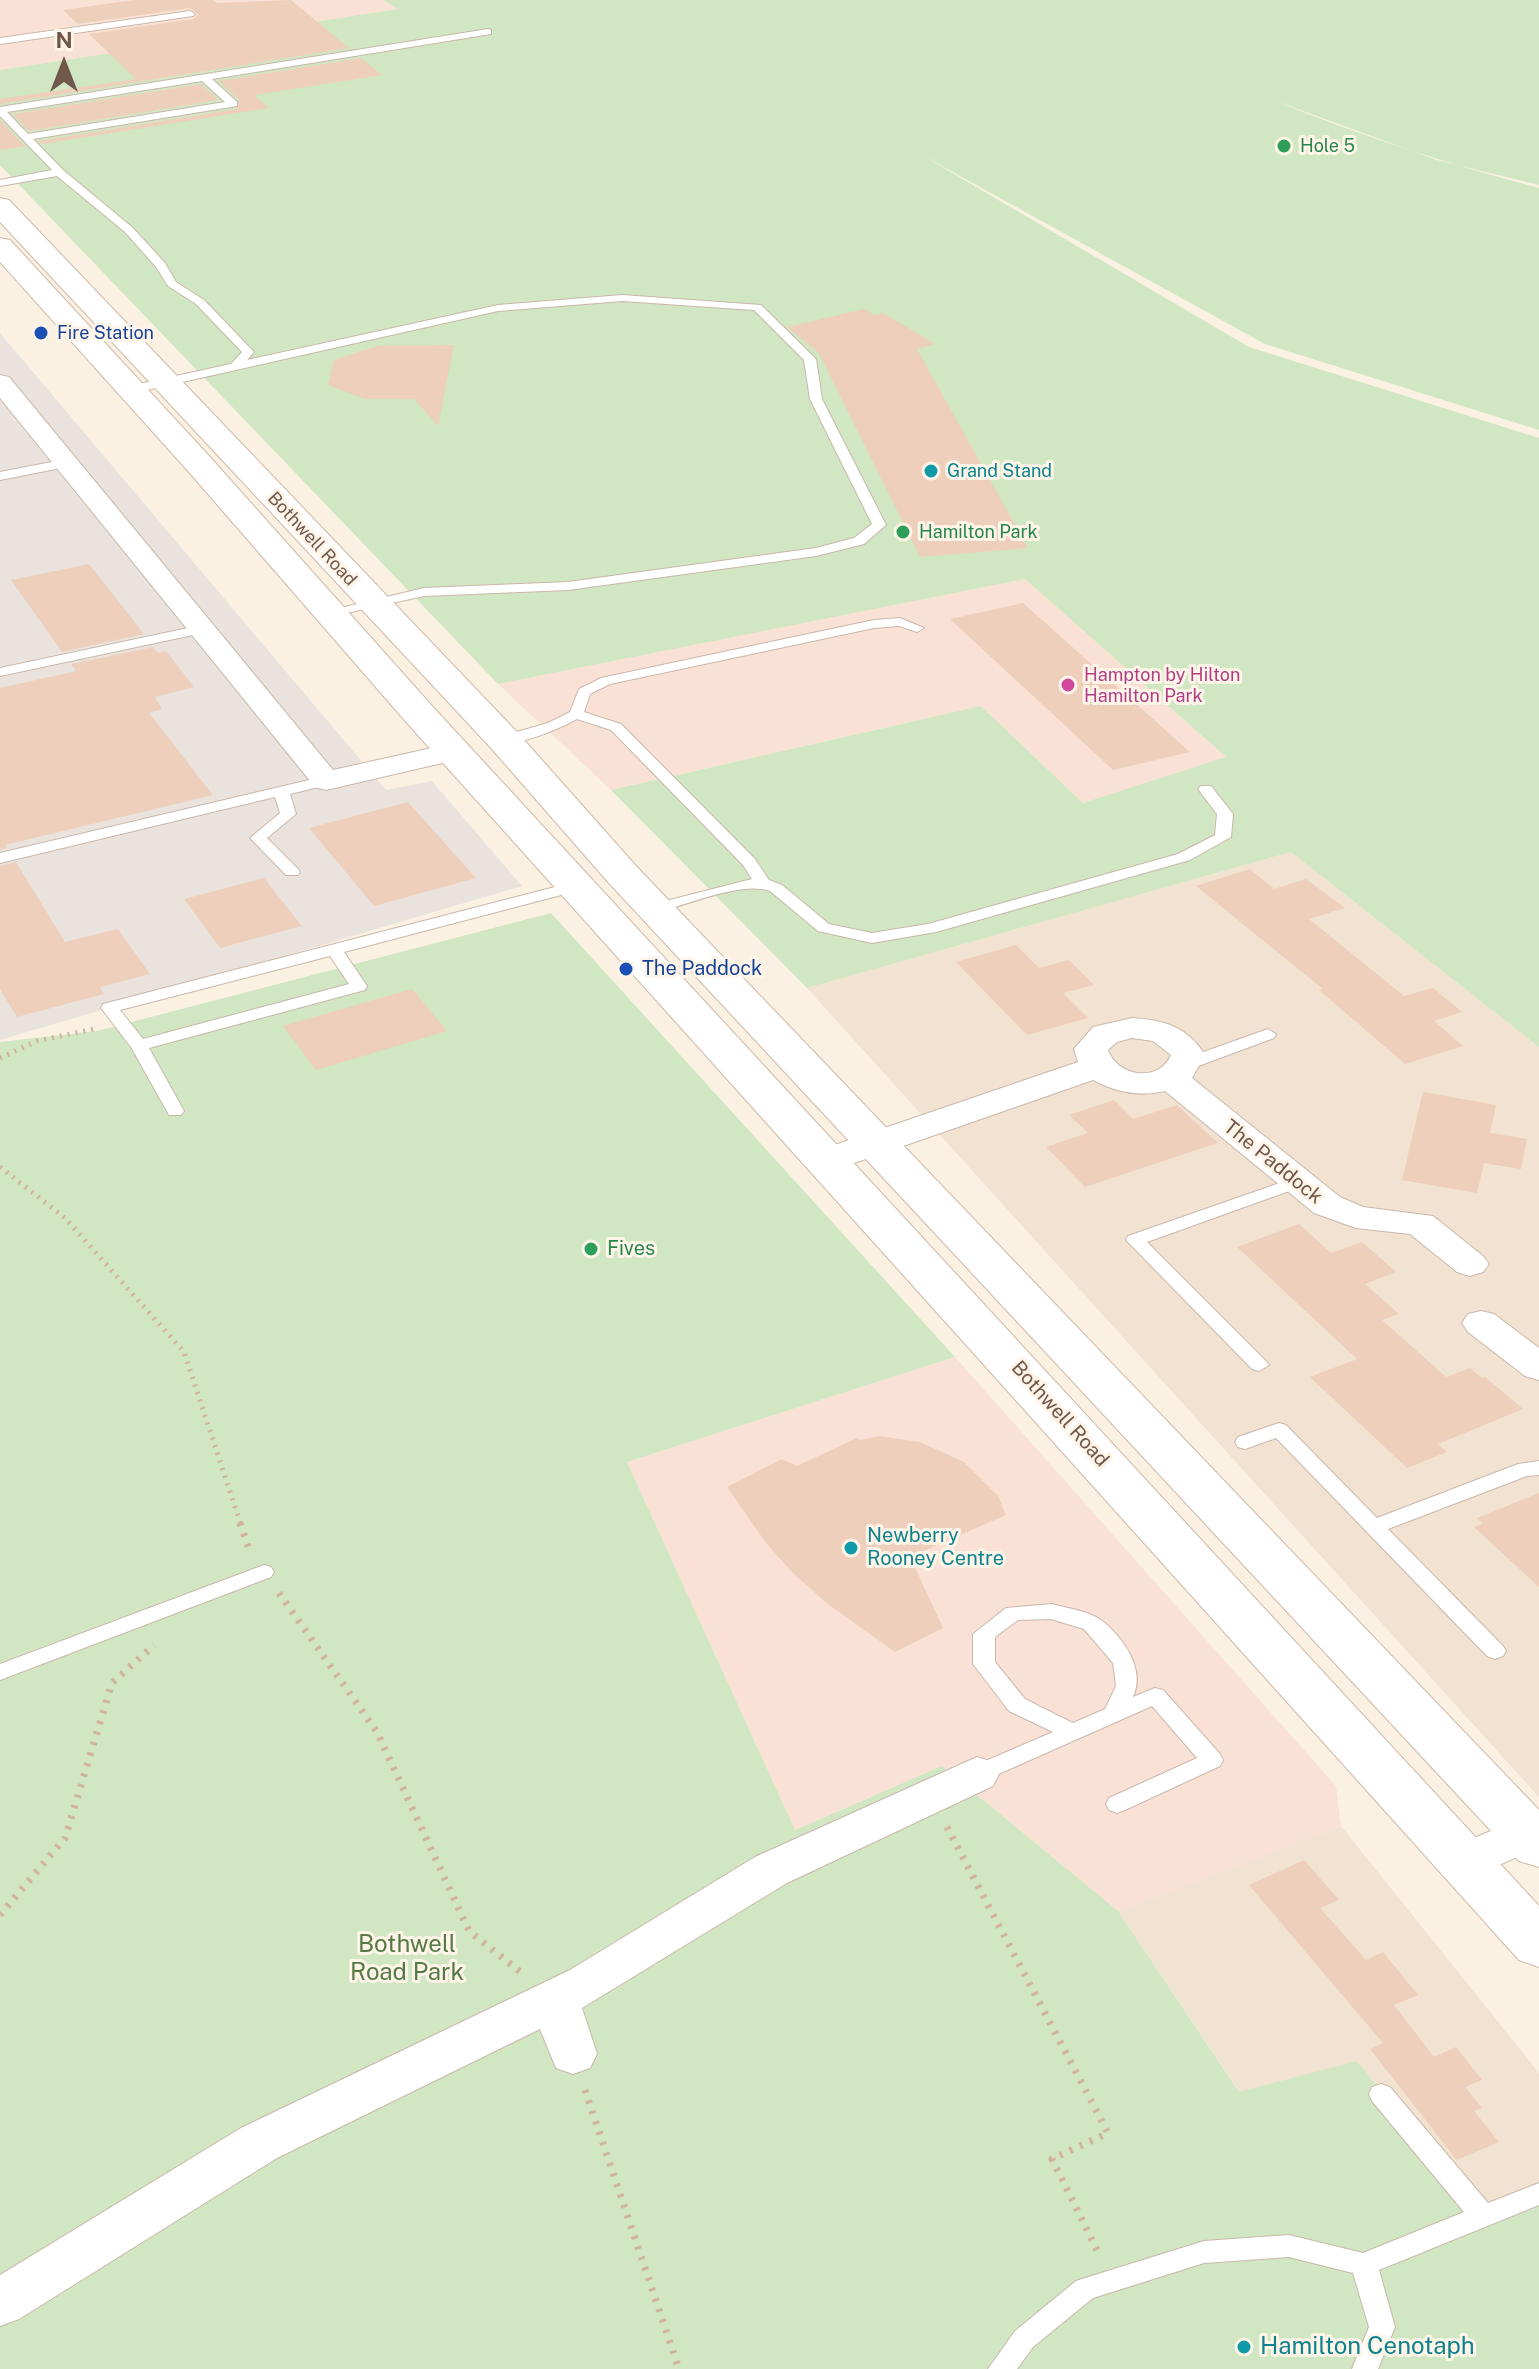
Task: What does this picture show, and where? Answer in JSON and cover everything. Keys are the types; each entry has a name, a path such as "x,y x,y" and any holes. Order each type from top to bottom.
{"main road":[{"name":"Bothwell Road","path":"0,206 333,614 454,752 1539,1944"},
{"name":"Bothwell Road","path":"0,246 374,605 504,740 622,874 1535,1836"},
{"path":"454,752 504,740"},
{"path":"578,886 622,874"}],"street":[{"path":"0,382 326,781 454,752"},
{"name":"The Paddock","path":"1097,1067 1091,1049 1105,1034 1132,1028 1163,1032 1175,1039 1188,1055 1178,1071 1297,1182 1327,1205 1356,1217 1420,1224 1470,1264"},
{"path":"827,1160 1097,1067 1122,1080 1155,1082 1178,1071"},
{"path":"1481,1323 1539,1367"},
{"path":"0,2303 259,2143 587,1984 771,1870 977,1774"},
{"path":"1466,1861 1535,1836"},
{"path":"555,1999 573,2054"}],"lane":[{"path":"0,41 190,14"},
{"path":"0,110 488,32"},
{"path":"26,137 233,104 204,77"},
{"path":"153,85 163,94"},
{"path":"103,93 113,102"},
{"path":"52,101 61,110"},
{"path":"173,103 184,112"},
{"path":"0,110 59,172 129,230 161,265 172,284 200,302 243,346 248,352 236,365"},
{"path":"123,111 132,120"},
{"path":"70,119 79,129"},
{"path":"0,183 59,172"},
{"path":"148,386 498,308 622,298 757,307 810,359 816,399 879,525 859,541 816,552 568,586 424,592 333,614"},
{"path":"0,476 67,463"},
{"path":"504,740 553,726 576,714 584,692 606,681 874,624 900,622 917,628"},
{"path":"0,672 202,629"},
{"path":"576,714 616,727 749,862 763,883"},
{"path":"0,858 326,781"},
{"path":"656,908 744,884 763,883 776,888 824,928 872,938 930,929 1184,857 1223,837 1225,814 1206,789"},
{"path":"281,791 288,814 258,838 292,872"},
{"path":"175,1111 139,1045 109,1008 578,886"},
{"path":"139,1045 359,986 334,950"},
{"path":"1178,1071 1268,1034"},
{"path":"1259,1365 1135,1240 1297,1182"},
{"path":"1245,1442 1279,1430 1495,1651"},
{"path":"1373,1527 1525,1469 1539,1468"},
{"path":"0,1672 264,1572"},
{"path":"1073,1732 1017,1705 984,1664 984,1634 1013,1613 1052,1611 1092,1624 1124,1661 1127,1686 1113,1715"},
{"path":"977,1774 1155,1696 1212,1760 1117,1804"},
{"path":"1381,2094 1483,2216"},
{"path":"1001,2369 1024,2339 1085,2289 1112,2280 1204,2252 1289,2246 1364,2264 1539,2194"},
{"path":"1364,2264 1382,2327 1365,2369"}],"path":[{"path":"0,1058 37,1041 122,1023"},
{"path":"0,1915 65,1838 112,1683 156,1642"},
{"path":"931,1796 1108,2133 1052,2159 1112,2280"},
{"path":"573,2054 679,2369"}],"shaded area":[{"path":"0,0 383,0 399,9 0,70"},
{"path":"0,333 386,790 432,781 522,886 0,1040"},
{"path":"1025,579 1227,758 1083,803 981,706 611,790 498,684"},
{"path":"1291,852 1539,1047 1539,1797 807,988"},
{"path":"955,1357 1336,1786 1341,1826 1118,1911 942,1766 795,1830 627,1462"},
{"path":"1341,1826 1539,2073 1539,2194 1483,2216 1357,2061 1240,2093 1118,1911"}],"green space":[{"name":"Hamilton Park","path":"383,0 1539,0 1539,185 1458,165 1539,188 1539,430 1265,344 920,154 1249,347 1539,438 1539,1047 1291,852 807,988 611,790 981,706 1083,803 1226,757 1025,579 498,684 0,165 0,70 398,9","holes":["1273,100 1410,150 1339,126"]},
{"name":"Bothwell Road Park","path":"551,913 955,1357 627,1462 795,1830 942,1766 1118,1911 1239,2092 1357,2061 1483,2216 1539,2194 1539,2369 0,2369 0,1042 97,1031"}],"building":[{"path":"134,0 214,0 217,3 291,0 349,48 0,104 0,99 136,79 89,34 193,19 198,14 190,8 78,24 63,10"},
{"path":"361,58 382,75 254,95 269,108 42,144 39,141 237,109 239,100 219,81"},
{"path":"201,84 218,100 29,131 13,114"},
{"path":"0,120 25,146 0,150"},
{"name":"Grand Stand","path":"864,309 874,315 883,313 935,344 917,349 1028,548 920,557 819,353 787,327"},
{"path":"454,345 438,426 414,399 365,399 328,385 334,360 377,346"},
{"path":"89,564 144,634 62,652 11,580"},
{"name":"Hampton by Hilton Hamilton Park","path":"1023,603 1190,752 1113,770 950,619"},
{"path":"153,647 158,653 166,651 194,687 155,697 162,709 149,713 213,795 5,845 7,848 0,850 0,688 76,671 71,664"},
{"path":"408,802 476,878 374,906 309,828"},
{"path":"16,862 65,942 118,929 150,974 100,987 104,994 17,1017 0,989 0,866"},
{"path":"1250,869 1274,889 1306,879 1345,908 1309,919 1404,996 1433,988 1462,1012 1434,1021 1463,1046 1405,1064 1319,990 1323,989 1196,886"},
{"path":"264,878 302,926 220,948 184,899"},
{"path":"1016,945 1039,968 1069,960 1094,985 1063,993 1088,1018 1027,1035 956,962"},
{"path":"412,989 447,1031 316,1070 283,1026"},
{"path":"1423,1092 1496,1105 1490,1133 1527,1139 1521,1169 1484,1163 1477,1193 1402,1180"},
{"path":"1114,1100 1133,1119 1177,1105 1218,1143 1085,1187 1046,1147 1088,1133 1069,1115"},
{"path":"1299,1224 1331,1253 1362,1242 1396,1272 1365,1284 1399,1314 1382,1320 1446,1377 1470,1368 1523,1409 1438,1444 1447,1452 1407,1468 1310,1377 1357,1359 1237,1247"},
{"name":"Newberry Rooney Centre","path":"879,1436 920,1442 964,1462 998,1496 1006,1515 910,1557 943,1628 895,1652 829,1605 794,1574 766,1543 727,1487 782,1459 797,1466 857,1438"},
{"path":"1539,1493 1539,1587 1474,1527 1483,1524 1477,1518"},
{"path":"1304,1860 1339,1900 1320,1908 1366,1960 1383,1952 1418,1995 1394,2005 1434,2057 1456,2047 1482,2080 1465,2087 1482,2108 1474,2111 1499,2142 1457,2160 1370,2049 1383,2043 1249,1885"}],"place":[{"name":"Hole 5","path":"1284,146"},
{"name":"Fire Station","path":"41,333"},
{"name":"Grand Stand","path":"931,471"},
{"name":"Hamilton Park","path":"903,532"},
{"name":"Hampton by Hilton Hamilton Park","path":"1068,685"},
{"name":"The Paddock","path":"626,969"},
{"name":"Fives","path":"591,1249"},
{"name":"Newberry Rooney Centre","path":"851,1548"},
{"name":"Hamilton Cenotaph","path":"1244,2347"}]}
